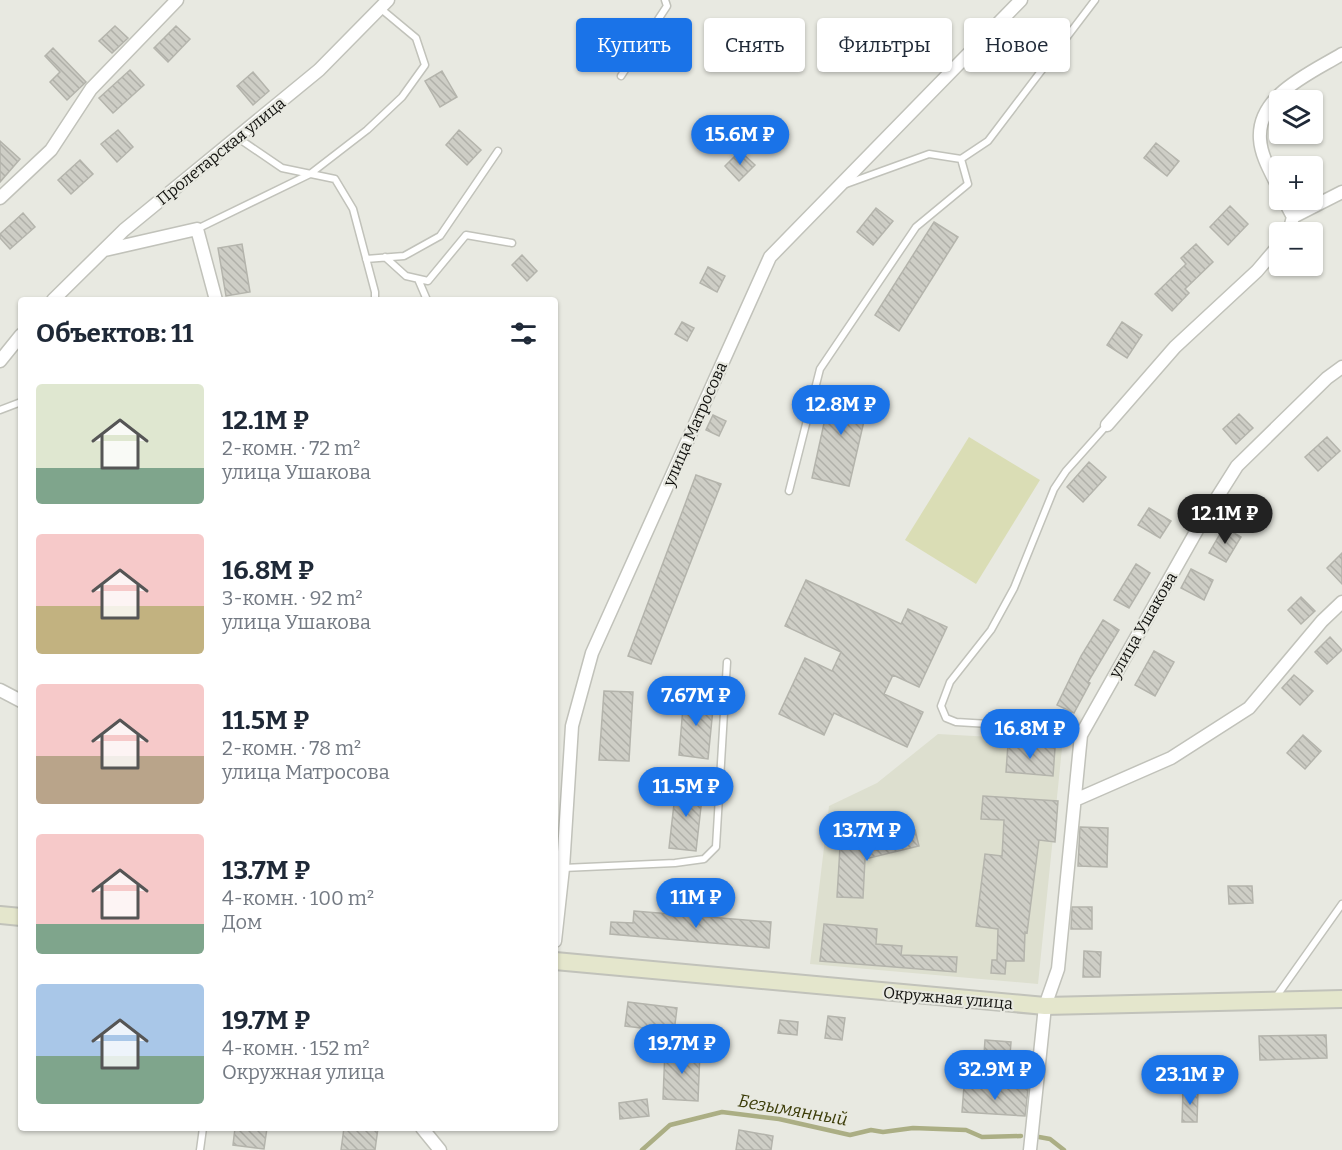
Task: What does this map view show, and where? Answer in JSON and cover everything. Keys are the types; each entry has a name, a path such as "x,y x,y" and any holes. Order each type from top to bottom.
{"main road":[{"path":"0,915 18,917"},
{"name":"Окружная улица","path":"558,961 1045,1006 1342,999"}],"street":[{"path":"0,198 51,150 91,89 177,0"},
{"name":"улица Матросова","path":"558,914 572,726 592,653 770,256 843,185 1021,0"},
{"name":"Пролетарская улица","path":"56,297 124,230 319,70 384,4"},
{"path":"1269,169 1260,140 1261,122 1274,101 1291,84 1342,54"},
{"path":"1291,222 1293,217 1342,192"},
{"path":"1289,210 1293,217"},
{"path":"104,250 197,229 215,297"},
{"path":"1107,425 1175,347 1257,271 1269,257"},
{"path":"0,361 18,338"},
{"name":"улица Ушакова","path":"1030,1149 1045,1006 1058,969 1081,735 1201,522 1238,466 1327,378 1342,367"},
{"path":"1075,801 1172,758 1249,708 1322,621 1342,602"},
{"path":"0,690 18,699"},
{"path":"424,1131 440,1150"}],"lane":[{"path":"621,76 667,6 665,0"},
{"path":"843,185 929,154 961,159 988,141 1095,0"},
{"path":"197,229 310,174 367,130 402,97 425,65 416,38 384,4"},
{"path":"238,138 282,168 335,179 353,210 374,297"},
{"path":"366,259 404,256 440,236 498,151"},
{"path":"789,491 820,369 916,227 968,184 961,159"},
{"path":"385,257 406,276 428,281 466,235 513,243"},
{"path":"418,279 426,297"},
{"path":"0,410 18,403"},
{"path":"1081,735 1056,728 956,722 946,718 941,706 950,682 991,630 1014,588 1054,489 1066,471 1107,425"},
{"path":"563,868 675,863 704,859 716,847 727,662"},
{"path":"1273,1001 1342,904"},
{"path":"200,1150 203,1131"}],"shaded area":[{"path":"938,734 1047,740 1062,748 1038,984 810,964 829,806 877,783"}],"green space":[{"path":"969,437 1040,480 976,584 905,540"}],"building":[{"path":"115,26 128,38 112,53 99,41"},
{"path":"176,26 190,39 168,62 154,48"},
{"path":"53,48 86,82 67,100 50,82 60,72 45,56"},
{"path":"130,70 144,85 113,113 99,98"},
{"path":"442,71 457,97 440,107 425,81"},
{"path":"253,72 269,91 253,105 237,86"},
{"path":"118,130 133,147 117,162 101,144"},
{"path":"459,130 481,150 467,165 446,145"},
{"path":"0,141 20,159 0,182"},
{"path":"1156,143 1179,161 1167,176 1144,158"},
{"path":"740,151 755,165 739,181 725,166"},
{"path":"80,160 93,174 71,194 58,180"},
{"path":"1230,206 1248,224 1228,245 1210,227"},
{"path":"876,208 893,221 873,245 857,232"},
{"path":"23,213 35,227 10,249 0,238 0,234"},
{"path":"934,222 958,237 899,331 875,315"},
{"path":"242,244 250,292 226,296 218,248"},
{"path":"1196,244 1213,262 1185,289 1189,293 1172,311 1155,294 1186,264 1181,258"},
{"path":"522,255 537,271 527,281 512,265"},
{"path":"708,267 725,276 717,292 700,283"},
{"path":"682,322 694,328 687,341 675,334"},
{"path":"1122,322 1142,335 1127,358 1107,345"},
{"path":"832,387 870,395 849,486 812,478"},
{"path":"1239,414 1253,428 1236,444 1223,429"},
{"path":"713,415 726,421 719,436 706,430"},
{"path":"1327,437 1340,451 1318,471 1305,457"},
{"path":"1089,462 1106,477 1083,502 1067,487"},
{"path":"696,475 721,484 651,664 628,656"},
{"path":"1149,508 1171,521 1160,538 1138,525"},
{"path":"1224,527 1241,537 1226,562 1209,553"},
{"path":"1342,553 1342,584 1327,568"},
{"path":"1136,564 1150,573 1129,608 1114,600"},
{"path":"1191,569 1213,580 1204,600 1181,588"},
{"path":"806,580 901,624 908,609 947,627 919,687 893,675 884,694 923,712 907,747 834,713 824,735 779,714 805,658 832,671 841,652 785,626"},
{"path":"1301,597 1315,611 1301,624 1288,610"},
{"path":"1103,620 1119,630 1088,682 1090,683 1074,713 1057,705 1081,656"},
{"path":"1330,637 1342,650 1327,664 1315,652"},
{"path":"1154,651 1174,662 1155,696 1135,685"},
{"path":"1294,675 1313,691 1300,705 1282,688"},
{"path":"604,691 633,692 629,761 599,760"},
{"path":"684,695 714,699 708,759 679,755"},
{"path":"1303,735 1321,751 1305,769 1287,753"},
{"path":"1008,744 1055,748 1053,776 1006,772"},
{"path":"676,786 703,789 696,851 669,848"},
{"path":"983,796 1058,801 1055,842 1039,840 1027,933 1025,932 1024,961 1006,961 1005,974 991,973 992,960 997,960 998,929 976,926 985,854 1002,856 1004,820 981,819"},
{"path":"1080,827 1108,828 1107,867 1078,866"},
{"path":"915,830 919,846 865,859 863,898 837,897 840,847 878,850 875,840"},
{"path":"1228,886 1252,886 1253,903 1229,904"},
{"path":"1072,907 1092,907 1092,929 1071,929"},
{"path":"634,911 771,922 769,948 610,934 611,922 633,923"},
{"path":"824,924 877,929 876,944 902,946 901,955 957,957 956,972 820,961"},
{"path":"1084,951 1101,952 1100,977 1083,977"},
{"path":"628,1002 677,1008 674,1032 625,1026"},
{"path":"828,1016 845,1018 842,1040 825,1038"},
{"path":"780,1020 798,1022 797,1035 778,1033"},
{"path":"1326,1035 1327,1058 1260,1060 1259,1036"},
{"path":"985,1040 1011,1042 1010,1055 984,1054"},
{"path":"665,1049 700,1051 698,1101 663,1099"},
{"path":"964,1086 1028,1089 1025,1116 962,1112"},
{"path":"1183,1090 1198,1090 1197,1122 1182,1122"},
{"path":"647,1099 649,1116 620,1119 619,1103"},
{"path":"739,1130 773,1136 771,1150 736,1150"},
{"path":"235,1131 267,1131 264,1149 233,1145"},
{"path":"344,1131 378,1131 375,1150 341,1150"}],"waterway":[{"name":"Безымянный","path":"642,1150 670,1125 722,1112 779,1119 850,1135 871,1130 883,1132 913,1128 966,1130 982,1137 1021,1136"},
{"name":"Безымянный","path":"1039,1137 1050,1139 1064,1150"}]}
